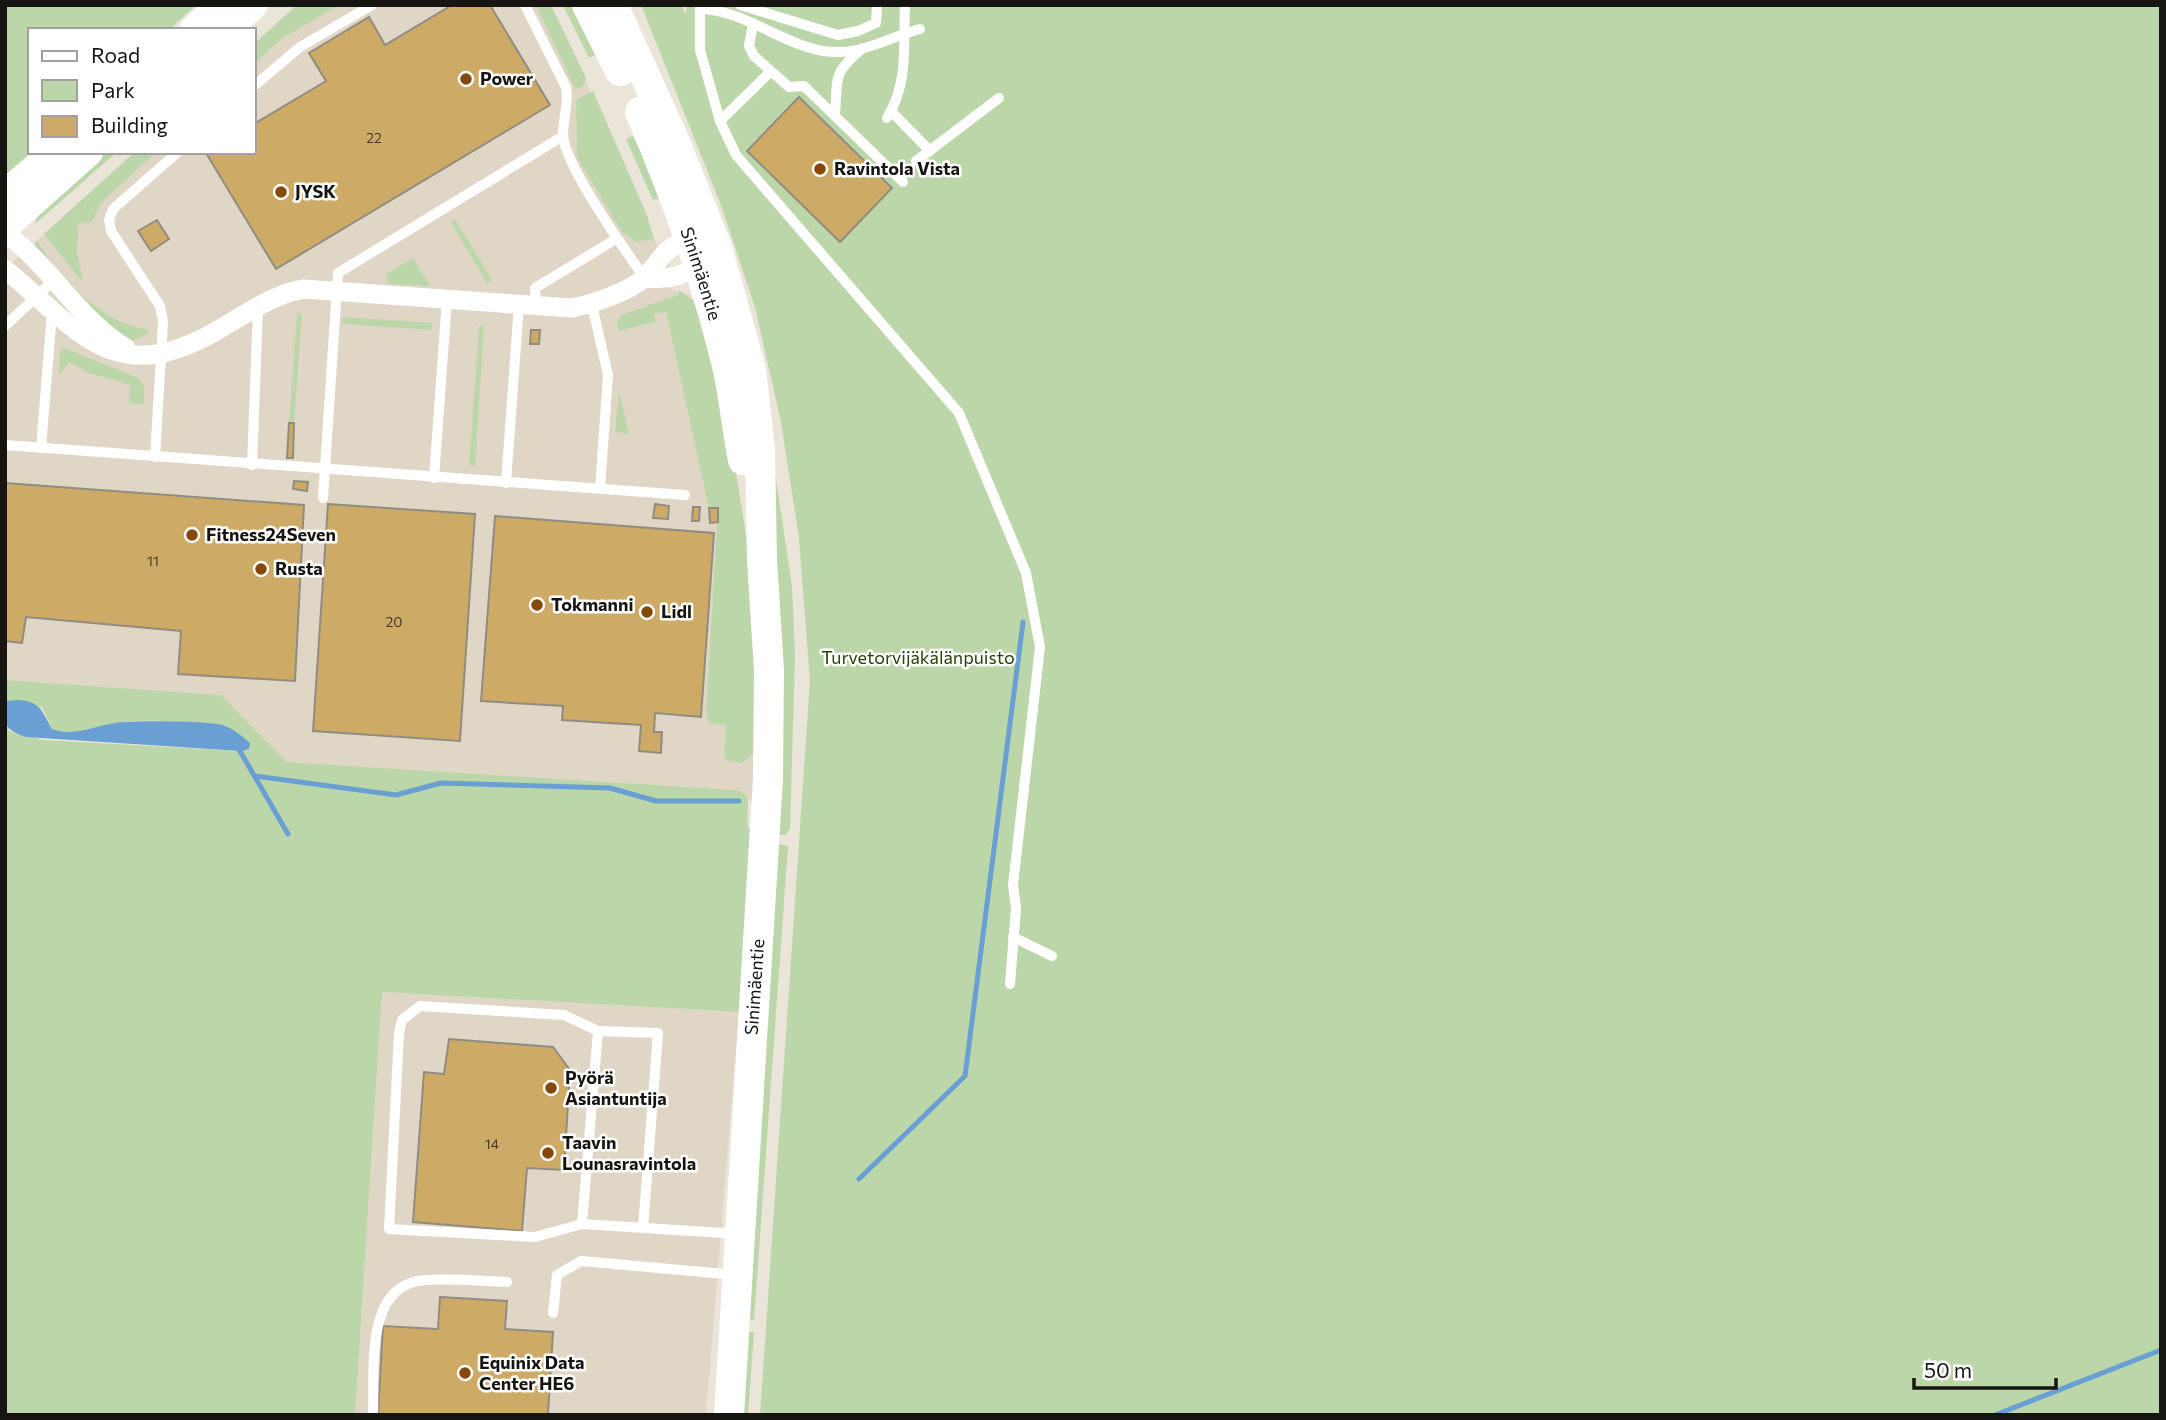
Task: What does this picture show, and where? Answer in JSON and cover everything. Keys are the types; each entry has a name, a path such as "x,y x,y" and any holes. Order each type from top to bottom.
{"main road":[{"path":"195,28 220,5"},
{"path":"228,28 254,5"},
{"name":"Sinimäentie","path":"587,5 636,102 751,369 760,449 762,560 769,671 768,778 729,1415"},
{"name":"Sinimäentie","path":"613,5 675,142 702,250"},
{"path":"5,194 51,154"},
{"path":"5,227 87,154"}],"street":[{"path":"5,233 24,247 67,297 108,336 136,354"},
{"path":"5,269 92,343 110,352 136,354 161,352 199,341 284,292 304,289 570,308 592,305 645,278 666,248 702,250"},
{"path":"645,278 666,280 702,250"}],"lane":[{"path":"256,84 300,47 372,5"},
{"path":"524,5 566,87 569,101 563,136 569,156 616,239 645,278"},
{"path":"740,5 838,34 858,32 876,23 877,5"},
{"path":"905,5 905,71 897,100 889,115 930,151"},
{"path":"919,30 841,52 821,50 795,42 753,23 700,7 700,50 720,121 736,155 958,413 1026,573 1040,647 1013,885 1016,908 1010,984"},
{"path":"753,23 749,46 754,56 789,87 804,86 903,182"},
{"path":"835,114 836,79 842,66 863,47"},
{"path":"720,121 769,73"},
{"path":"916,160 999,98"},
{"path":"323,498 338,273 563,136"},
{"path":"155,457 163,322 160,306 111,231 109,220 113,209 176,154"},
{"path":"506,483 527,305 535,288 616,239"},
{"path":"5,326 53,282"},
{"path":"41,448 52,311 67,297"},
{"path":"435,478 447,299"},
{"path":"592,305 608,374 600,489"},
{"path":"253,464 258,308"},
{"path":"5,445 685,495"},
{"path":"1013,937 1052,956"},
{"path":"643,1228 658,1033 598,1031 564,1015 419,1006 402,1020 399,1033 389,1229 535,1237 582,1224 643,1228 739,1234"},
{"path":"582,1224 598,1031"},
{"path":"553,1313 557,1275 581,1261 736,1275"},
{"path":"373,1415 378,1322 383,1305 392,1294 407,1284 423,1279 507,1282"}],"shaded area":[{"path":"297,5 551,5 646,213 654,239 669,264 668,288 690,295 753,621 755,802 749,801 746,794 736,790 287,762 221,695 5,680 5,269 133,154 256,154 256,42"},
{"path":"382,992 739,1012 706,1415 355,1415"}],"green space":[{"path":"5,5 196,5 171,28 28,28 28,154 40,154 5,186"},
{"path":"297,5 339,5 281,39 256,62 256,42"},
{"path":"536,5 551,5 586,78 583,87 575,88"},
{"path":"563,5 578,5 595,55 589,58"},
{"name":"Turvetorvijäkälänpuisto","path":"641,5 681,5 686,14 687,5 2161,5 2161,1415 760,1415 810,681 799,538 781,422 755,307 721,205"},
{"path":"593,91 646,213 654,239 636,242 622,232 577,157 576,100"},
{"path":"633,136 657,171 667,196 653,200 626,139"},
{"path":"98,154 115,154 35,224 39,210"},
{"path":"133,154 154,154 101,203 92,222 78,223 77,253 83,280 44,234"},
{"path":"455,219 492,280 487,283 451,222"},
{"path":"37,240 57,269 84,297 115,319 149,329 148,334 131,341 104,324 35,247"},
{"path":"413,258 430,286 389,284 385,275"},
{"path":"679,290 700,305 727,424 747,544 754,622 756,752 741,763 726,760 726,725 709,723 706,713 718,509 709,508 666,312 654,314 656,322 619,331 617,321 621,315 678,295"},
{"path":"297,313 302,314 294,423 289,423"},
{"path":"343,317 432,323 432,330 342,324"},
{"path":"479,326 484,326 475,466 469,465"},
{"path":"64,348 138,378 144,385 144,404 129,403 130,385 89,373 69,362 59,375 60,351"},
{"path":"619,391 629,434 615,432"},
{"path":"768,426 792,586 795,656 790,829 785,835 779,835 783,685"},
{"path":"5,680 221,695 287,762 736,790 746,794 750,831 739,1012 382,992 355,1415 5,1415 5,725 9,731 43,740 241,751 219,724 141,721 69,732 52,729 42,707 5,701"},
{"path":"779,844 788,846 754,1320 747,1319"},
{"path":"747,1332 754,1332 748,1415 735,1415"}],"water":[{"path":"19,700 36,705 52,729 60,731 76,731 123,722 210,723 235,731 250,743 249,749 241,751 26,737 9,728 5,721 5,701"}],"building":[{"path":"452,5 490,5 550,105 276,269 207,154 256,154 256,123 326,81 309,53 369,17 385,45"},
{"name":"Ravintola Vista","path":"799,97 892,188 840,242 747,151"},
{"path":"157,220 169,239 151,251 138,231"},
{"path":"531,330 540,330 539,344 530,344"},
{"path":"289,423 294,423 293,458 287,458"},
{"path":"294,481 308,482 307,491 293,489"},
{"path":"5,483 304,505 295,681 178,674 181,631 26,617 22,643 5,641"},
{"path":"328,504 475,514 460,741 313,731"},
{"path":"655,504 669,506 668,519 653,518"},
{"path":"693,507 700,507 699,521 692,521"},
{"path":"709,508 718,508 718,522 710,523"},
{"path":"495,516 714,533 701,717 655,713 654,732 662,732 661,753 639,751 641,725 562,720 563,706 481,701"},
{"path":"449,1039 553,1047 570,1070 564,1170 527,1168 522,1231 413,1222 424,1072 444,1074"},
{"name":"Equinix Data Center HE6","path":"440,1297 507,1301 505,1329 553,1332 548,1415 378,1415 383,1326 438,1329"}],"waterway":[{"path":"859,1179 965,1076 1023,622"},
{"path":"237,746 288,834"},
{"path":"255,776 396,795 441,783 610,788 656,801 739,801"},
{"path":"1995,1415 2161,1350"}],"place":[{"name":"Power","path":"466,79"},
{"name":"Ravintola Vista","path":"820,169"},
{"name":"JYSK","path":"281,192"},
{"name":"Fitness24Seven","path":"192,535"},
{"name":"Rusta","path":"261,569"},
{"name":"Tokmanni","path":"537,605"},
{"name":"Lidl","path":"647,612"},
{"name":"Pyörä Asiantuntija","path":"551,1088"},
{"name":"Taavin Lounasravintola","path":"548,1153"},
{"name":"Equinix Data Center HE6","path":"465,1373"}]}
